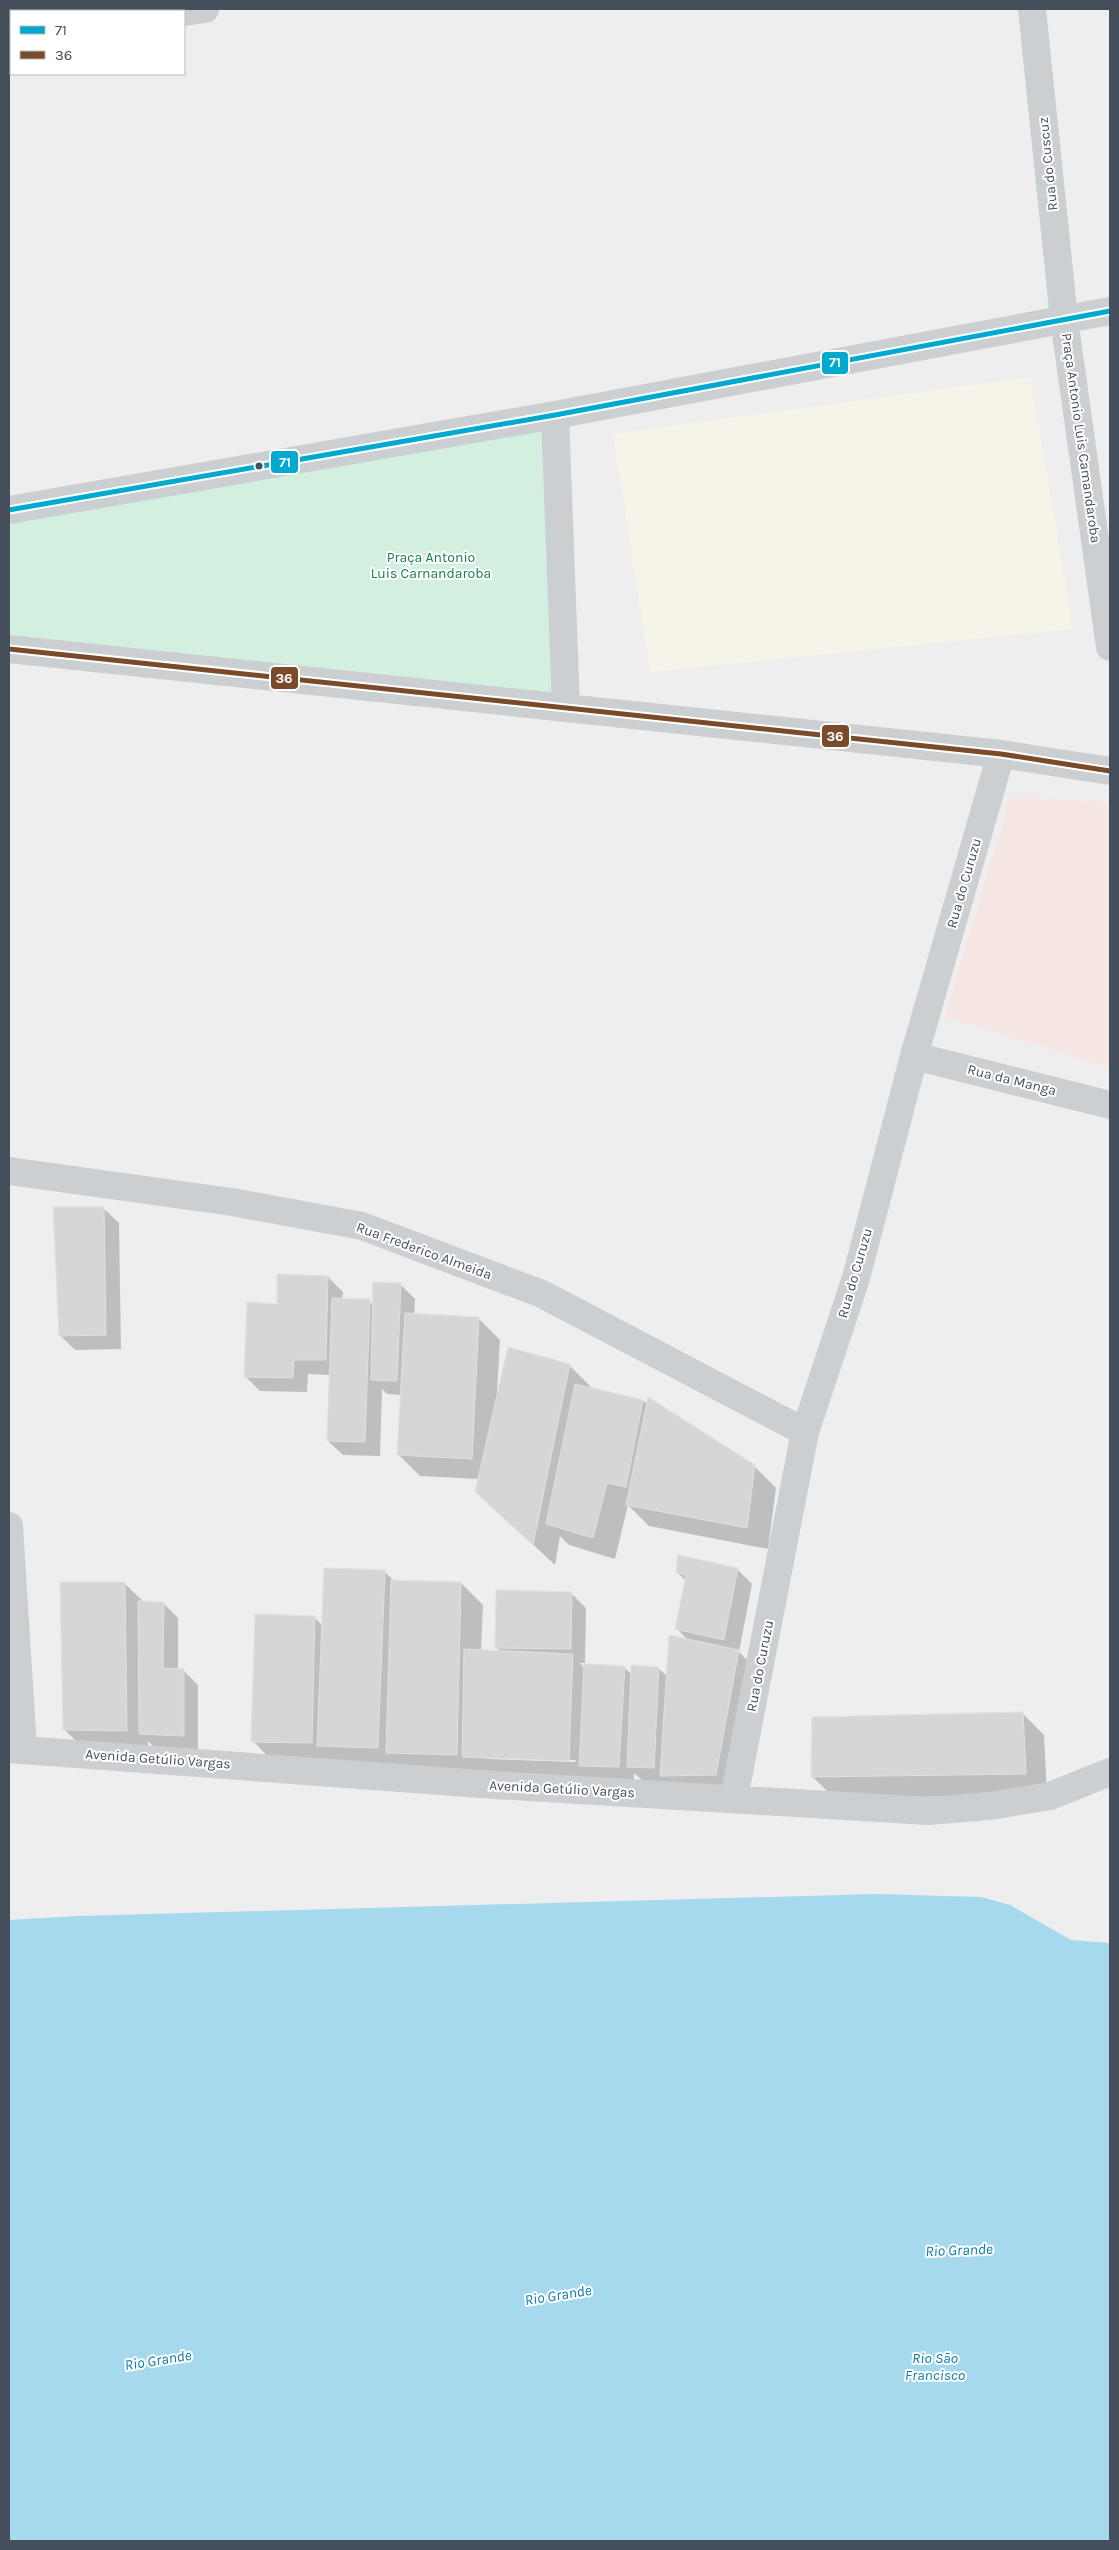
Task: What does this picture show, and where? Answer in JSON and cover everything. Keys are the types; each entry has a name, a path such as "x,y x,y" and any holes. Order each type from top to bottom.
{"street":[{"path":"185,12 205,9"},
{"name":"Rua do Cuscuz","path":"1032,9 1064,318"},
{"path":"9,510 554,415 1064,318 1110,311"},
{"name":"Praça Antonio Luis Camandaroba","path":"1064,318 1110,647"},
{"path":"554,415 566,707"},
{"path":"9,649 1001,754 1110,771"},
{"name":"Rua do Curuzu","path":"734,1798 805,1432 856,1278 914,1056 1001,754"},
{"name":"Rua da Manga","path":"914,1056 1110,1105"},
{"name":"Rua Frederico Almeida","path":"9,1171 232,1202 362,1226 542,1294 805,1432"},
{"path":"9,1526 16,1749"},
{"name":"Avenida Getúlio Vargas","path":"16,1749 494,1785 928,1811 990,1806 1050,1796 1110,1772"}],"shaded area":[{"path":"1030,377 1073,629 650,672 613,434"},
{"path":"1010,797 1110,802 1110,1067 944,1017"}],"green space":[{"name":"Praça Antonio Luis Carnandaroba","path":"555,415 566,707 9,649 9,510"}],"water":[{"path":"876,1894 981,1897 1010,1905 1071,1940 1110,1943 1110,2541 9,2541 9,1920 78,1916"}],"building":[{"path":"53,1207 104,1207 106,1335 59,1336"},
{"path":"277,1274 328,1276 326,1360 294,1360 293,1378 244,1377 247,1302 277,1304"},
{"path":"373,1282 401,1283 397,1381 371,1380"},
{"path":"332,1298 370,1299 365,1442 327,1441"},
{"path":"405,1313 479,1317 472,1459 397,1455"},
{"path":"508,1347 570,1364 533,1545 475,1492"},
{"path":"575,1384 643,1400 626,1487 607,1483 593,1538 546,1524"},
{"path":"648,1397 755,1465 747,1528 626,1505"},
{"path":"678,1555 738,1568 724,1640 675,1629 686,1575 676,1572"},
{"path":"324,1568 385,1570 378,1748 317,1746"},
{"path":"391,1580 461,1582 457,1755 386,1753"},
{"path":"60,1582 125,1582 127,1731 63,1730"},
{"path":"496,1590 572,1592 571,1649 495,1648"},
{"path":"138,1601 164,1602 163,1668 184,1669 184,1736 139,1734"},
{"path":"255,1614 315,1616 312,1743 251,1742"},
{"path":"669,1635 739,1650 716,1775 660,1776"},
{"path":"464,1649 573,1654 569,1761 462,1757"},
{"path":"584,1664 625,1666 619,1767 579,1766"},
{"path":"631,1665 659,1667 654,1768 627,1767"},
{"path":"1023,1712 1026,1774 811,1777 812,1717"}],"transit line":[{"name":"71","path":"9,510 555,415 1110,311"},
{"name":"36","path":"9,649 1001,754 1110,771"}],"water label":[{"name":"Rio Grande","path":"959,2250"},
{"name":"Rio Grande","path":"558,2295"},
{"name":"Rio Grande","path":"158,2360"},
{"name":"Rio São Francisco","path":"935,2366"}]}
